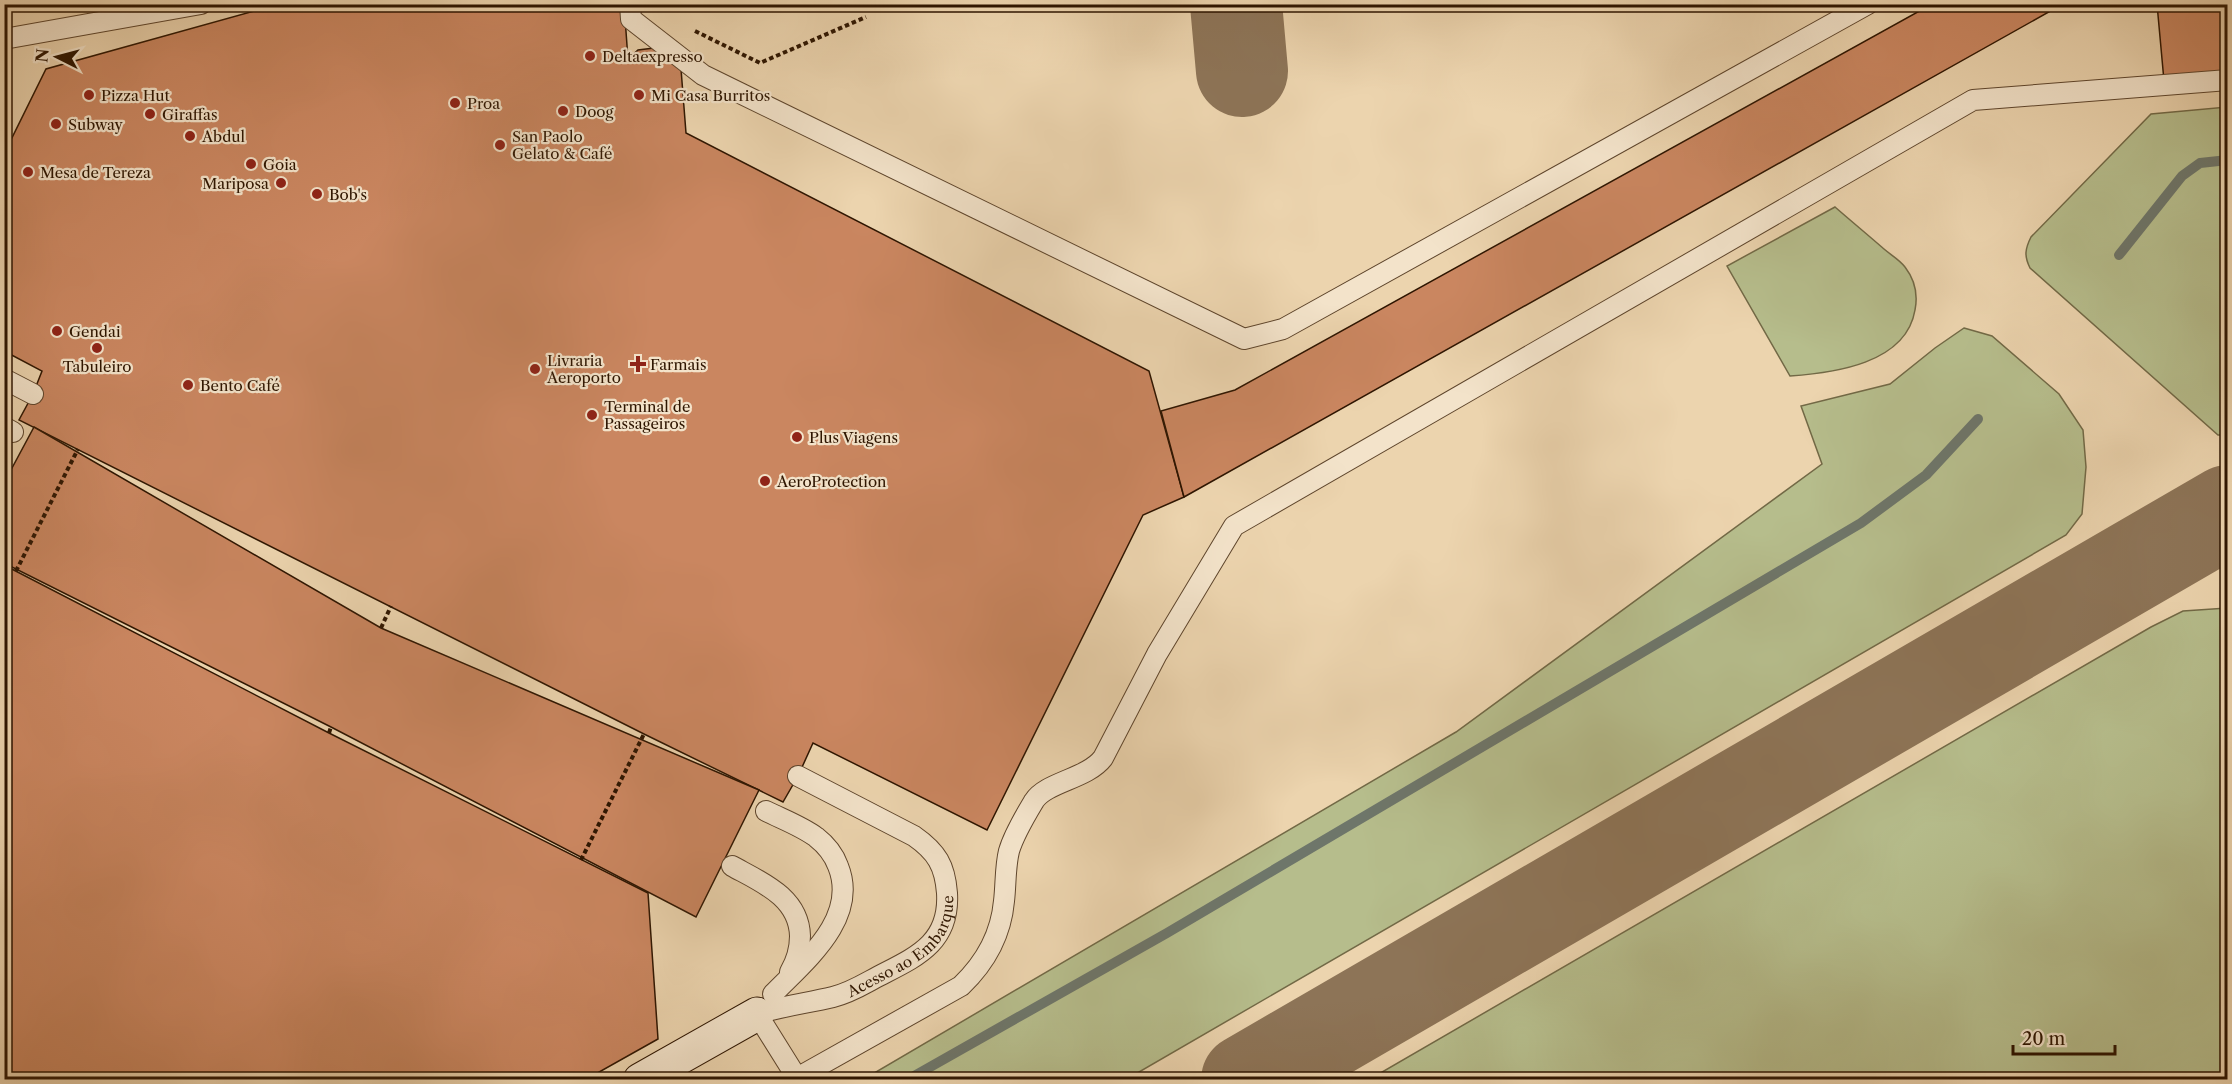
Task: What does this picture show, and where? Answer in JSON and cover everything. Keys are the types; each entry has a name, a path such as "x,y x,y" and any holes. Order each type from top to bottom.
{"main road":[{"path":"640,1080 765,1004"}],"lane":[{"path":"4,39 201,4"},
{"path":"630,4 631,19 703,75 1244,339 1283,329 1868,4"},
{"path":"765,1004 797,1078 961,986 975,973 986,958 1000,924 1009,850 1033,804 1043,793 1092,769 1104,758 1157,654 1234,526 1973,100 2228,80"},
{"path":"4,379 33,394"},
{"name":"Acesso ao Embarque","path":"765,1004 773,1009 835,997 856,989 921,954 941,929 947,900 946,884 937,856 929,846 798,776"},
{"path":"765,1004 814,952 831,930 842,904 844,880 834,856 816,837 766,811"},
{"path":"732,866 774,890 793,909 797,918 800,945 797,958 765,1004"}],"path":[{"path":"690,29 760,63 866,17"},
{"path":"16,571 78,449"},
{"path":"381,628 391,606"},
{"path":"329,733 331,727"},
{"path":"581,860 644,734"}],"green space":[{"path":"2227,107 2228,435 2218,435 2030,268 2026,252 2031,237 2151,114"},
{"path":"1835,207 1905,267 1915,288 1915,310 1909,328 1898,343 1883,354 1846,368 1790,376 1727,266"},
{"path":"1964,328 1992,336 2059,394 2083,430 2086,467 2082,514 2066,535 1127,1079 864,1079 1456,732 1822,464 1801,406 1890,384"},
{"path":"2227,608 2227,1079 1370,1079 2151,627 2183,611"}],"building":[{"name":"Terminal de Passageiros","path":"279,4 624,4 628,59 638,50 670,46 680,56 686,133 1149,371 1184,497 1143,515 987,830 813,743 783,802 19,420 42,371 4,351 4,154 46,69"},
{"path":"1932,4 2063,4 1184,497 1161,411 1235,390"},
{"path":"2157,4 2228,4 2228,75 2164,81"},
{"path":"34,427 381,628 759,790 696,917 331,727 4,563 4,483"},
{"path":"4,565 329,733 648,893 658,1039 585,1080 4,1080"}],"waterway":[{"path":"2119,255 2182,176 2200,163 2228,160"},
{"path":"907,1080 1167,933 1861,523 1926,475 1978,419"}],"taxiway":[{"path":"1236,4 1242,71"},
{"path":"1247,1080 2228,511"}],"place":[{"name":"Deltaexpresso","path":"590,56"},
{"name":"Pizza Hut","path":"89,95"},
{"name":"Mi Casa Burritos","path":"639,95"},
{"name":"Proa","path":"455,103"},
{"name":"Doog","path":"563,111"},
{"name":"Giraffas","path":"150,114"},
{"name":"Subway","path":"56,124"},
{"name":"Abdul","path":"190,136"},
{"name":"San Paolo Gelato & Café","path":"500,145"},
{"name":"Goia","path":"251,164"},
{"name":"Mesa de Tereza","path":"28,172"},
{"name":"Mariposa","path":"281,183"},
{"name":"Bob's","path":"317,194"},
{"name":"Gendai","path":"57,331"},
{"name":"Tabuleiro","path":"97,348"},
{"name":"Farmais","path":"638,364"},
{"name":"Livraria Aeroporto","path":"535,369"},
{"name":"Bento Café","path":"188,385"},
{"name":"Terminal de Passageiros","path":"592,415"},
{"name":"Plus Viagens","path":"797,437"},
{"name":"AeroProtection","path":"765,481"}]}
